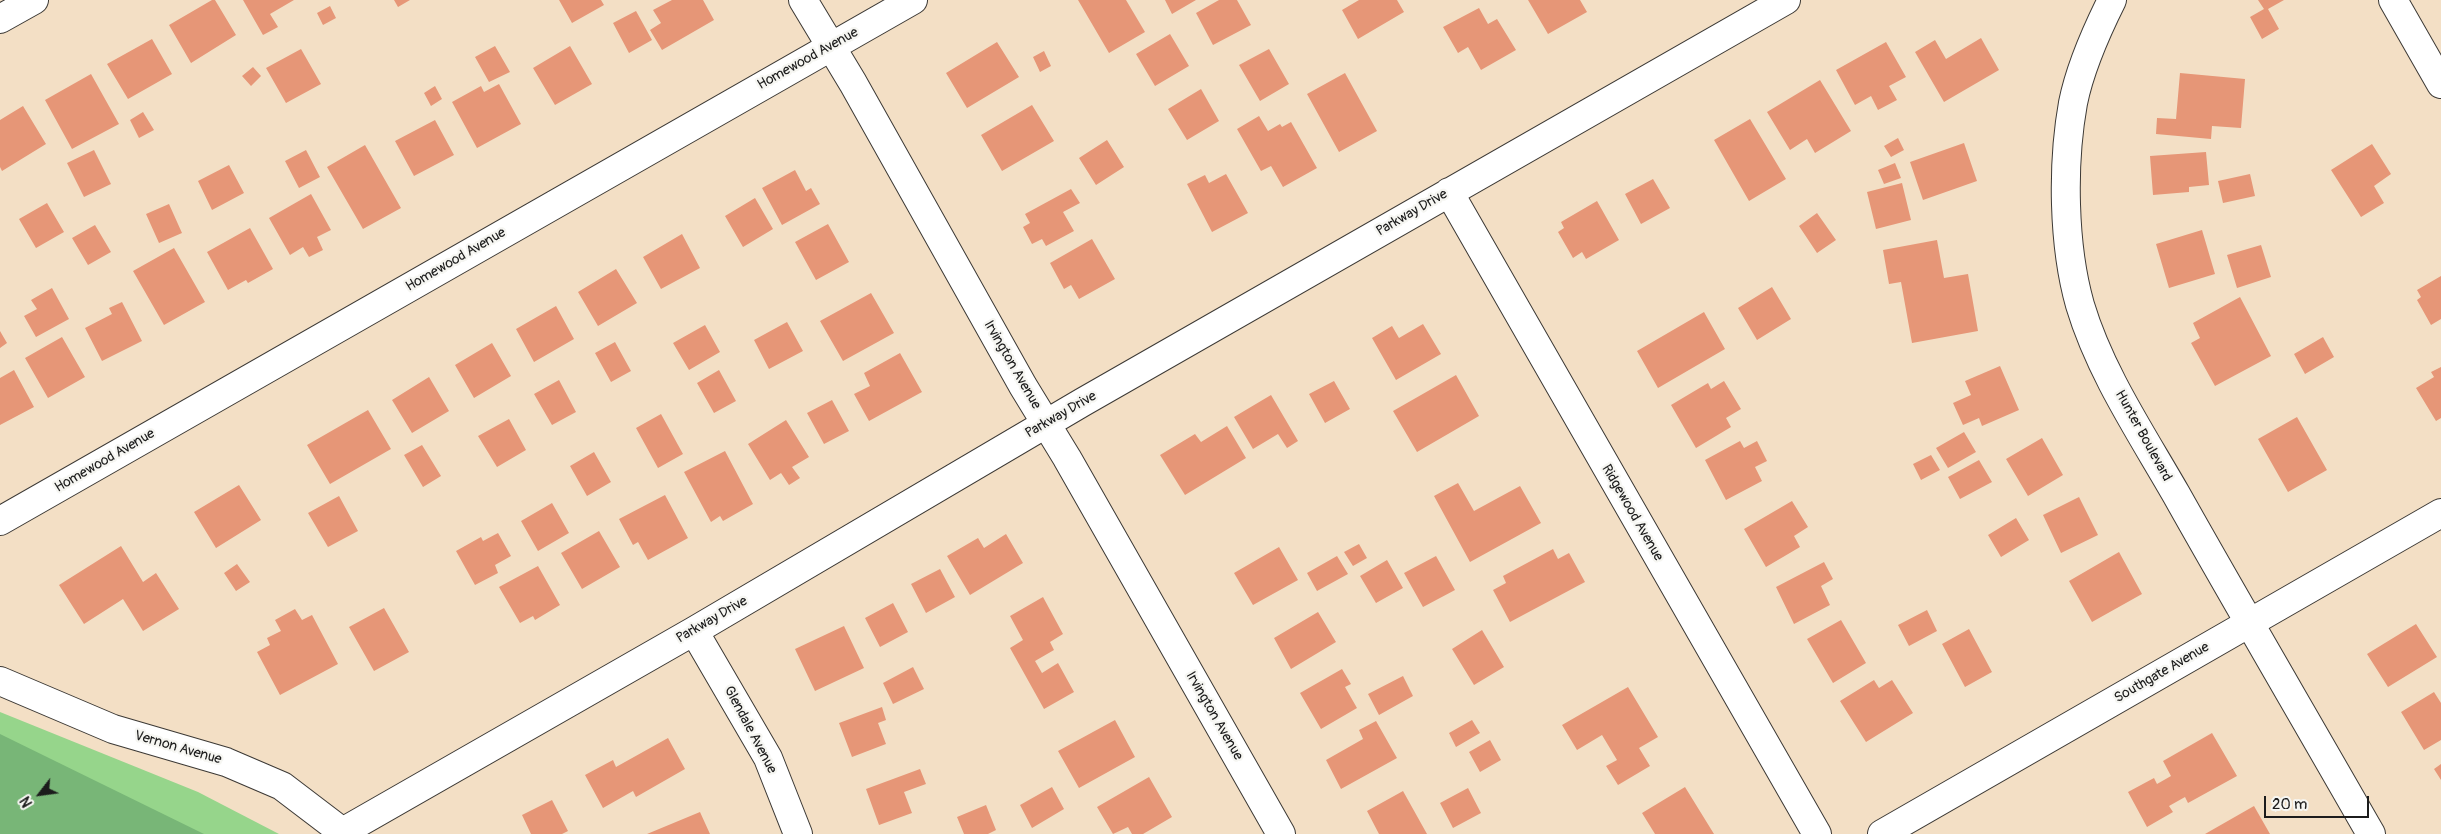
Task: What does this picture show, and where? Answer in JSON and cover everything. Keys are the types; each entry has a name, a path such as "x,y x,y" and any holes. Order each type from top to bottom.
{"street":[{"path":"0,20 34,0"},
{"name":"Irvington Avenue","path":"803,0 831,46 1022,386 1046,424 1281,834"},
{"name":"Homewood Avenue","path":"0,521 913,0"},
{"name":"Parkway Drive","path":"342,833 694,631 1046,424 1786,0"},
{"name":"Hunter Boulevard","path":"2112,0 2096,31 2074,102 2065,176 2068,241 2080,304 2106,370 2371,834"},
{"path":"2393,0 2441,84"},
{"name":"Ridgewood Avenue","path":"1449,192 1816,834"},
{"name":"Southgate Avenue","path":"1882,834 2441,513"},
{"name":"Glendale Avenue","path":"694,631 768,758 798,834"},
{"name":"Vernon Avenue","path":"0,681 113,729 226,762 282,786 342,833"}],"green space":[{"path":"0,712 198,792 279,834 0,834"},
{"path":"0,734 204,834 0,834"}],"building":[{"path":"215,0 236,35 191,63 169,25"},
{"path":"243,0 294,0 270,14 278,27 263,35"},
{"path":"394,0 410,0 398,7"},
{"path":"559,0 601,0 604,5 572,23"},
{"path":"672,0 703,0 714,20 662,50 650,30 661,23 653,10"},
{"path":"1078,0 1126,0 1145,32 1109,53"},
{"path":"1165,0 1196,0 1172,14"},
{"path":"1219,0 1237,0 1251,25 1213,45 1196,13"},
{"path":"1359,0 1397,0 1404,12 1358,39 1342,10"},
{"path":"1528,0 1580,0 1587,12 1548,34"},
{"path":"2258,0 2284,0 2268,9 2279,29 2262,39 2250,17 2264,9"},
{"path":"330,6 336,18 323,25 317,13"},
{"path":"1479,8 1488,24 1497,19 1516,50 1481,70 1468,47 1458,53 1443,27"},
{"path":"636,11 652,40 629,53 613,23"},
{"path":"1170,34 1189,66 1155,86 1136,54"},
{"path":"1981,38 1999,70 1944,102 1915,52 1935,40 1946,59"},
{"path":"152,39 172,74 128,99 107,64"},
{"path":"997,42 1019,77 967,108 946,73"},
{"path":"1886,42 1906,77 1889,86 1897,100 1878,110 1871,96 1855,105 1836,70"},
{"path":"495,46 510,72 489,82 475,57"},
{"path":"570,46 592,84 555,105 533,68"},
{"path":"301,49 321,84 286,103 266,68"},
{"path":"1269,49 1289,84 1260,101 1239,65"},
{"path":"1044,51 1051,66 1040,72 1033,57"},
{"path":"253,67 261,76 251,86 242,76"},
{"path":"1345,73 1377,131 1339,152 1307,94"},
{"path":"2180,73 2245,79 2241,128 2212,126 2211,139 2156,134 2157,118 2176,119"},
{"path":"91,74 119,124 72,149 45,100"},
{"path":"1820,80 1851,131 1815,153 1807,139 1790,150 1767,112"},
{"path":"499,84 521,124 477,148 452,102 481,86 484,92"},
{"path":"435,86 442,99 431,106 424,93"},
{"path":"1201,89 1219,121 1187,140 1168,109"},
{"path":"1032,105 1054,141 1002,171 981,135"},
{"path":"23,106 46,144 2,171 0,167 0,120"},
{"path":"143,112 154,130 139,138 130,120"},
{"path":"1259,116 1268,131 1280,124 1282,127 1291,122 1317,168 1283,187 1271,166 1261,171 1237,129"},
{"path":"1750,119 1786,179 1749,201 1714,140"},
{"path":"435,120 454,155 414,176 395,141"},
{"path":"1898,138 1904,150 1891,157 1884,146"},
{"path":"1107,140 1124,167 1096,185 1079,158"},
{"path":"1964,143 1977,181 1923,200 1910,162"},
{"path":"2372,144 2391,174 2374,186 2384,203 2361,217 2331,170"},
{"path":"365,145 401,208 363,229 327,167"},
{"path":"94,150 111,184 84,197 67,163"},
{"path":"306,150 320,177 299,188 285,161"},
{"path":"2206,152 2209,185 2189,187 2189,192 2153,195 2150,156"},
{"path":"1895,163 1901,178 1884,184 1878,170"},
{"path":"229,165 244,193 212,210 198,181"},
{"path":"795,170 806,191 811,188 820,204 782,225 762,188"},
{"path":"1226,174 1248,213 1212,232 1187,184 1205,175 1209,183"},
{"path":"2250,174 2255,196 2223,203 2218,181"},
{"path":"1653,179 1670,208 1641,224 1625,194"},
{"path":"1902,183 1911,220 1876,229 1867,192"},
{"path":"1071,189 1080,203 1063,212 1074,231 1046,246 1042,239 1032,244 1023,227 1030,223 1025,214"},
{"path":"311,194 331,230 317,237 323,250 309,257 303,247 290,255 269,218"},
{"path":"755,198 773,229 743,247 725,216"},
{"path":"1597,201 1619,240 1586,259 1582,252 1573,258 1558,232 1564,228 1561,222"},
{"path":"47,203 64,232 36,248 19,219"},
{"path":"169,204 182,233 159,243 146,214"},
{"path":"1817,213 1836,240 1817,253 1799,226"},
{"path":"828,224 849,262 816,280 795,242"},
{"path":"95,225 111,252 88,265 72,238"},
{"path":"250,228 273,269 248,283 246,280 228,290 207,252"},
{"path":"2202,230 2215,274 2169,288 2156,244"},
{"path":"682,234 700,268 661,289 643,257"},
{"path":"1092,239 1115,279 1079,299 1071,285 1064,289 1050,263"},
{"path":"1937,240 1944,278 1968,274 1978,331 1912,343 1901,282 1889,284 1883,250"},
{"path":"2261,245 2271,277 2237,288 2227,255"},
{"path":"174,248 205,302 164,325 133,271"},
{"path":"616,269 637,303 598,326 578,292"},
{"path":"2441,276 2441,319 2431,325 2417,300 2421,297 2417,290"},
{"path":"1772,287 1791,319 1757,340 1738,308"},
{"path":"52,288 69,319 36,337 24,316 37,309 31,300"},
{"path":"871,293 894,333 843,361 820,321"},
{"path":"2240,297 2271,356 2215,386 2191,343 2200,338 2193,323"},
{"path":"122,302 142,341 102,361 85,328 112,314 109,308"},
{"path":"556,306 574,339 534,362 516,329"},
{"path":"1704,312 1725,349 1658,388 1637,351"},
{"path":"787,322 803,351 769,369 754,340"},
{"path":"1423,324 1441,354 1396,380 1372,338 1392,326 1399,338"},
{"path":"705,325 720,352 689,370 673,343"},
{"path":"0,331 7,343 0,348"},
{"path":"62,337 85,377 48,398 25,358"},
{"path":"2323,337 2334,357 2305,374 2294,354"},
{"path":"615,342 631,371 611,382 595,353"},
{"path":"492,343 511,376 474,398 455,365"},
{"path":"900,353 922,392 869,421 854,394 870,386 864,373"},
{"path":"2000,366 2019,410 1982,426 1979,418 1963,425 1953,403 1971,395 1965,381"},
{"path":"2441,367 2441,418 2436,421 2416,388 2434,377 2431,372"},
{"path":"14,370 34,407 0,425 0,378"},
{"path":"719,370 736,401 714,413 697,383"},
{"path":"1456,375 1479,416 1417,452 1393,411"},
{"path":"429,377 449,411 412,433 392,400"},
{"path":"559,380 576,412 552,425 534,394"},
{"path":"1334,381 1350,409 1325,423 1309,394"},
{"path":"1724,381 1741,409 1726,418 1731,427 1696,448 1671,405 1708,383 1711,389"},
{"path":"1271,395 1298,441 1287,448 1278,434 1253,449 1234,417"},
{"path":"832,400 849,431 824,444 807,413"},
{"path":"368,410 391,449 330,484 307,445"},
{"path":"661,414 683,454 658,468 636,428"},
{"path":"2297,417 2327,470 2288,492 2258,439"},
{"path":"509,419 526,450 497,467 478,436"},
{"path":"786,420 809,457 792,467 800,478 789,485 781,473 770,480 748,444"},
{"path":"1227,426 1246,458 1185,495 1160,455 1195,434 1201,442"},
{"path":"1964,432 1976,452 1948,468 1936,448"},
{"path":"2042,438 2063,475 2028,496 2006,459"},
{"path":"1740,441 1744,448 1757,441 1767,461 1755,467 1762,481 1726,500 1705,460"},
{"path":"422,445 441,476 423,487 404,455"},
{"path":"725,451 753,504 723,521 720,516 711,522 684,472"},
{"path":"594,452 611,482 587,496 570,466"},
{"path":"1931,455 1940,470 1921,480 1913,464"},
{"path":"1979,460 1992,482 1960,499 1948,477"},
{"path":"1458,483 1474,511 1520,486 1541,523 1470,562 1434,496"},
{"path":"239,485 261,520 216,548 194,512"},
{"path":"665,495 688,538 648,560 638,542 633,545 619,519"},
{"path":"339,496 358,531 328,547 308,513"},
{"path":"2079,497 2098,535 2061,553 2043,515"},
{"path":"1792,501 1808,527 1794,536 1800,547 1766,567 1744,529"},
{"path":"552,503 569,533 538,551 521,521"},
{"path":"2016,518 2029,540 2001,557 1988,535"},
{"path":"599,531 620,567 582,589 561,553"},
{"path":"498,533 511,556 495,565 498,573 475,585 456,551 481,537 483,541"},
{"path":"1006,534 1023,563 970,595 947,556 978,538 984,548"},
{"path":"1359,544 1367,558 1353,566 1344,552"},
{"path":"121,546 143,582 156,573 179,609 143,631 123,599 84,624 59,585"},
{"path":"1279,547 1298,580 1253,605 1234,573"},
{"path":"1553,549 1558,559 1569,553 1585,582 1510,622 1493,590 1506,583 1503,576"},
{"path":"2119,552 2142,594 2092,622 2069,581"},
{"path":"1337,556 1348,574 1317,591 1307,573"},
{"path":"1436,556 1455,590 1423,607 1404,573"},
{"path":"1387,560 1403,588 1376,603 1360,576"},
{"path":"1824,562 1833,579 1821,586 1830,605 1794,624 1776,587"},
{"path":"237,564 250,582 236,591 224,573"},
{"path":"538,566 560,605 535,620 533,616 520,623 499,587"},
{"path":"940,569 955,597 926,613 911,584"},
{"path":"1043,597 1063,634 1050,642 1054,650 1035,661 1042,673 1058,663 1074,692 1044,709 1010,648 1023,640 1010,616"},
{"path":"893,603 908,632 880,647 865,618"},
{"path":"384,608 409,652 374,671 349,627"},
{"path":"295,609 302,620 312,615 338,664 280,695 257,652 270,645 267,638 281,631 275,620"},
{"path":"1927,610 1937,631 1909,646 1898,625"},
{"path":"1318,612 1336,642 1291,669 1274,638"},
{"path":"1841,620 1866,663 1833,683 1807,639"},
{"path":"2416,624 2437,657 2388,687 2367,654"},
{"path":"844,626 864,668 815,691 795,649"},
{"path":"1969,629 1992,672 1965,687 1942,644"},
{"path":"1482,630 1504,667 1474,685 1452,649"},
{"path":"913,667 924,689 893,704 883,683"},
{"path":"1342,669 1351,684 1345,687 1357,708 1321,729 1300,693"},
{"path":"1403,676 1413,696 1379,715 1368,694"},
{"path":"1874,680 1879,688 1892,680 1913,713 1866,742 1840,701"},
{"path":"1628,687 1658,737 1639,748 1650,766 1618,785 1606,766 1617,760 1602,735 1577,750 1562,725"},
{"path":"2434,692 2441,703 2441,740 2424,750 2401,712"},
{"path":"882,707 886,720 878,723 886,744 852,757 839,723"},
{"path":"1115,720 1135,757 1079,788 1058,751"},
{"path":"1472,720 1480,733 1456,747 1449,733"},
{"path":"1376,721 1397,758 1341,789 1326,760 1363,739 1359,730"},
{"path":"2212,733 2237,776 2188,803 2185,797 2169,806 2173,812 2147,827 2128,792 2154,778 2157,784 2171,776 2163,761"},
{"path":"668,738 685,769 636,797 633,791 603,808 585,775 613,760 616,767"},
{"path":"1490,740 1501,760 1480,772 1469,752"},
{"path":"2441,764 2441,780 2434,769"},
{"path":"920,769 926,784 904,792 912,813 879,825 866,789"},
{"path":"1149,777 1172,817 1143,834 1132,834 1128,827 1113,834 1097,807"},
{"path":"1052,787 1064,809 1032,828 1020,805"},
{"path":"1685,787 1714,834 1655,834 1642,813"},
{"path":"1468,788 1481,813 1453,828 1440,803"},
{"path":"1403,791 1427,834 1379,834 1367,811"},
{"path":"552,800 568,831 562,834 531,834 522,815"},
{"path":"986,805 996,830 988,834 964,834 957,817"},
{"path":"2254,806 2270,834 2205,834"},
{"path":"700,812 710,834 647,834"}]}
